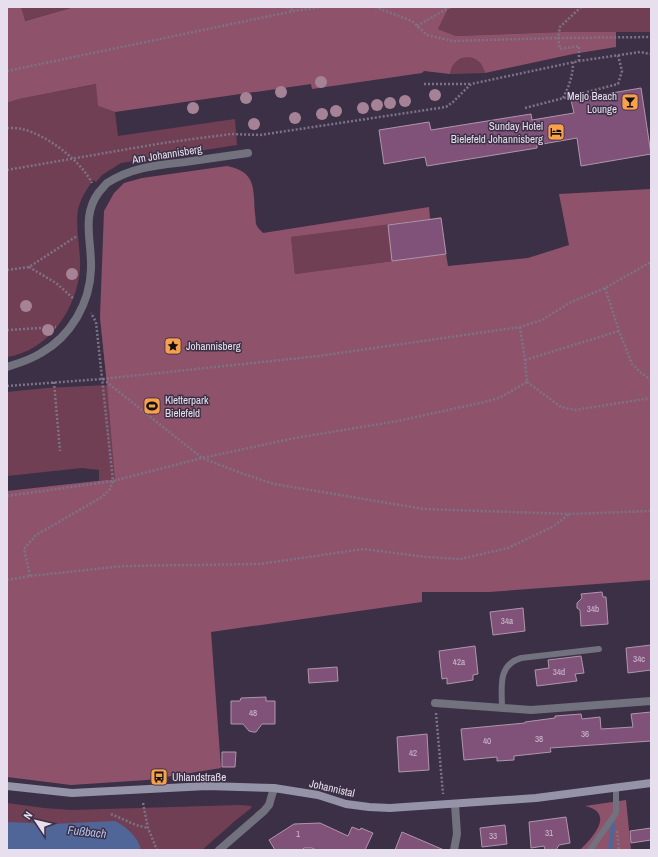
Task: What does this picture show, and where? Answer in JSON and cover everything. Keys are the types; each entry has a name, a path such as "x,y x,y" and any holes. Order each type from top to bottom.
{"main road":[{"name":"Johannistal","path":"7,786 72,793 207,786 274,788 318,795 346,804 390,808 536,798 651,783"}],"street":[{"name":"Am Johannisberg","path":"7,367 27,361 42,353 58,341 77,318 90,287 90,211 92,203 105,184 121,175 140,168 248,153"},
{"path":"435,703 531,710 651,701"},
{"path":"219,850 264,811 269,805 274,788"},
{"path":"454,850 457,834 455,804"}],"lane":[{"path":"502,708 502,675 512,660 599,649"},
{"path":"590,850 616,814 616,788"}],"path":[{"path":"287,7 294,11"},
{"path":"7,71 294,11 321,7"},
{"path":"375,7 412,21 427,35 452,42 558,38 651,37"},
{"path":"417,26 450,7"},
{"path":"579,61 579,46 560,49 558,38 560,27 581,7"},
{"path":"424,84 471,84 579,61 640,52 651,54"},
{"path":"525,108 618,84 622,71 618,55"},
{"path":"563,98 569,87 573,73 573,62"},
{"path":"7,170 163,143 231,134 260,135 446,107 454,102 471,84"},
{"path":"7,128 23,129 47,140 75,159 88,175 97,196"},
{"path":"7,270 29,267 78,236 89,235"},
{"path":"7,386 102,379 319,356 520,327 542,320 571,302 605,288 651,262"},
{"path":"29,267 56,282 74,300 84,304 96,322 113,481 110,489 102,497 36,535 28,544 24,549 30,576"},
{"path":"605,288 619,331 632,364 651,380"},
{"path":"7,330 53,326 66,331"},
{"path":"520,327 527,382"},
{"path":"525,360 619,331"},
{"path":"102,379 202,458 274,484 424,509 569,514 651,511"},
{"path":"54,382 60,451"},
{"path":"527,382 562,406 575,410 651,398"},
{"path":"7,496 113,481 202,458 295,438 398,421 499,398 527,382"},
{"path":"7,580 30,576 124,566 260,564 364,549 427,557 460,559 508,548 554,526 569,514"},
{"path":"435,703 443,796"},
{"path":"142,803 148,828 157,850"},
{"path":"111,814 136,825 148,828"}],"shaded area":[{"path":"7,7 21,7 25,21 74,7 449,7 438,29 456,36 561,32 616,32 616,47 573,54 485,73 478,61 467,57 456,62 452,67 450,74 424,71 422,73 312,89 311,84 115,112 98,106 96,84 19,99 7,103"},
{"path":"21,7 74,7 24,21"},
{"path":"449,7 651,7 651,32 561,32 456,36 438,29"},
{"path":"468,57 479,62 485,73 450,74 452,67 456,62"},
{"path":"97,84 98,106 115,112 118,136 235,119 237,145 121,163 102,175 96,182 93,180 82,198 78,210 77,224 80,269 78,284 67,312 48,337 36,346 22,353 7,357 7,103 19,99"},
{"path":"227,166 237,169 249,177 253,189 256,223 258,228 263,233 429,207 430,219 291,237 295,274 446,254 448,266 528,258 569,245 559,194 651,189 651,580 489,592 422,592 422,602 211,632 221,768 147,780 71,785 7,777 7,491 115,479 100,317 104,211 114,193 124,183 142,178"},
{"path":"441,217 446,254 295,274 291,237"},
{"path":"107,316 197,467 99,481 99,470 82,468 7,476 7,392 46,388 107,385 100,317"},
{"path":"626,800 631,850 580,850 595,833 599,826 600,820 599,814 594,809 585,806"},
{"path":"7,803 71,810 240,805 252,806 202,850 7,850"}],"water":[{"name":"Fußbach","path":"115,821 124,826 131,833 140,845 141,850 7,850 7,822 52,824"}],"building":[{"path":"641,88 651,154 581,166 577,138 537,145 537,148 427,166 425,157 384,164 379,130 429,122 431,130 531,114 532,120 574,113 571,100"},
{"path":"441,218 446,254 392,261 388,225"},
{"path":"602,592 603,597 606,597 608,624 581,626 580,610 577,608 577,603 582,598 581,594"},
{"path":"523,608 525,631 493,635 490,612"},
{"path":"651,645 651,670 628,673 626,648"},
{"path":"475,646 478,674 473,675 473,680 447,684 447,678 442,679 439,651"},
{"path":"581,656 584,673 575,674 577,681 537,686 535,670 549,668 548,660"},
{"path":"337,667 338,681 309,683 308,669"},
{"path":"266,697 266,701 275,701 275,724 262,724 256,732 253,732 249,731 243,724 231,724 231,701 240,701 241,698"},
{"path":"651,712 651,741 550,748 551,752 514,756 514,760 497,761 497,757 464,760 461,729 525,723 555,718 555,716 581,714 582,719 600,717 601,729 633,727 631,714"},
{"path":"427,734 429,770 399,772 397,737"},
{"path":"222,752 236,752 235,767 222,767"},
{"path":"566,817 570,843 559,845 556,850 545,850 544,846 531,848 529,822"},
{"path":"320,823 348,836 352,827 360,830 361,828 373,833 365,850 316,850 312,848 304,848 302,850 275,850 269,840 294,824"},
{"path":"505,825 507,844 482,847 480,828"},
{"path":"651,828 651,840 631,843 630,831"},
{"path":"402,832 444,850 395,850"}],"waterway":[{"path":"610,850 613,824"}],"place":[{"name":"Me|jo Beach Lounge","path":"630,102"},
{"name":"Sunday Hotel Bielefeld Johannisberg","path":"556,132"},
{"name":"Johannisberg","path":"173,346"},
{"name":"Kletterpark Bielefeld","path":"152,406"},
{"name":"Uhlandstraße","path":"159,777"}]}
